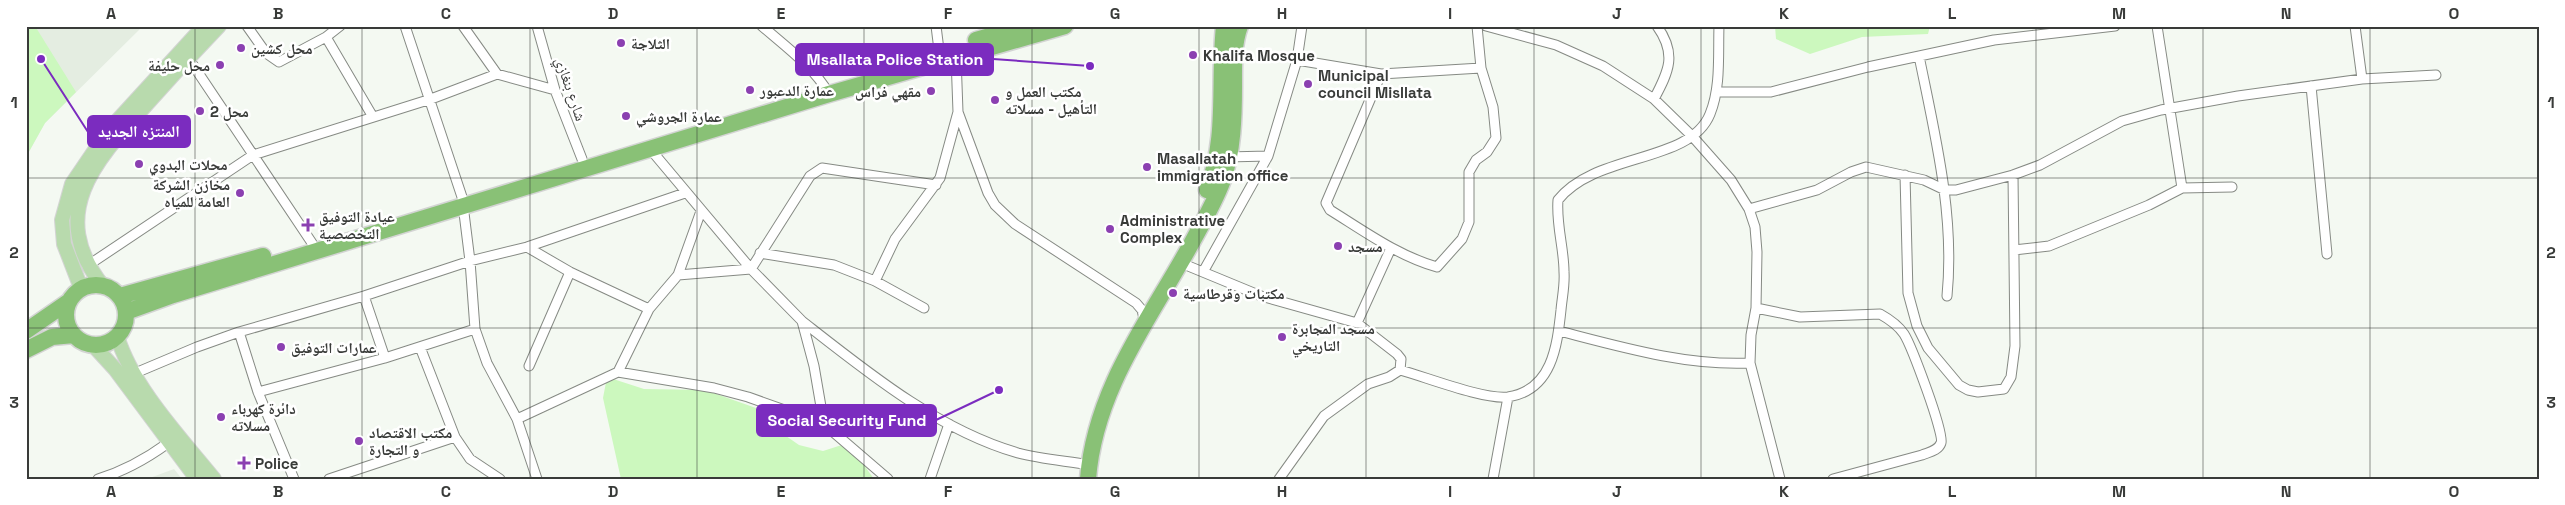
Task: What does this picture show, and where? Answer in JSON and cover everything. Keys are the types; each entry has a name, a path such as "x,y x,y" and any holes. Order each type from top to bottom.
{"highway":[{"path":"120,296 651,150 939,50 1029,29 1065,26"},
{"path":"1144,317 1223,158 1220,136 1224,26"},
{"path":"1084,472 1092,405 1104,376 1182,263 1218,194 1223,158 1234,120 1235,45 1240,26"},
{"path":"126,312 463,201 582,159 827,90 956,57 1029,29"},
{"path":"26,331 68,302 81,288 91,285 102,285 120,296 126,312 123,329 117,336 102,344 93,345 83,342 74,335 68,325 66,313 68,302"},
{"path":"26,350 52,337 74,335"}],"main road":[{"path":"102,285 87,266 78,232 78,211 83,190 96,164 140,105 186,53 204,26"},
{"path":"186,53 219,26"},
{"path":"81,288 64,244 62,220 72,184 108,131 140,105"},
{"path":"117,336 122,353 133,374 214,479"},
{"path":"93,345 115,369 168,443 197,479"}],"street":[{"path":"247,26 266,53 279,62 326,37 340,26"},
{"path":"406,26 463,201 470,261 474,329 487,363 518,419 537,479"},
{"path":"463,26 496,74"},
{"name":"شارع بنغازي","path":"537,26 555,90 582,159"},
{"path":"762,26 787,47 827,90"},
{"path":"936,26 939,50"},
{"path":"1203,272 1268,156 1297,60 1302,26"},
{"path":"1381,74 1326,203 1330,210 1391,248 1437,267 1462,239 1469,222 1469,172 1476,160 1487,152 1496,138 1494,107 1481,68 1476,26"},
{"path":"1486,26 1523,31 1603,66 1654,98 1732,180 1749,209 1755,227 1757,252 1756,308 1751,335 1750,363 1780,479"},
{"path":"1654,98 1666,77 1670,51 1657,26"},
{"path":"1279,479 1324,416 1368,384 1389,377 1400,370 1490,396 1508,397 1530,388 1540,380 1552,364 1559,331 1564,274 1560,244 1558,200 1564,193 1597,171 1673,148 1693,137 1710,114 1716,92 1719,26"},
{"path":"1716,92 1778,91 1919,56 1994,40 2083,28 2115,26"},
{"path":"2157,26 2182,188"},
{"path":"2355,26 2362,79"},
{"path":"326,37 373,117"},
{"path":"186,53 312,243"},
{"path":"1919,56 1945,190 1950,251 1947,296"},
{"path":"875,281 894,240 936,186 948,154 958,112 956,57"},
{"path":"1297,60 1381,74 1481,68"},
{"path":"87,266 253,155 431,99 496,74 555,90"},
{"path":"1749,209 1816,190 1851,172 1866,167 1905,174 1945,190 1956,190 2013,175 2056,157 2122,121 2170,109 2238,96 2362,79 2436,75"},
{"path":"2311,86 2327,254"},
{"path":"958,112 988,193 995,205 1015,224 1128,297 1144,317"},
{"path":"651,150 751,269 802,321 863,368 949,424 988,442 1084,472"},
{"path":"1223,158 1268,156"},
{"path":"751,269 810,176 822,168 936,186"},
{"path":"1905,174 1907,279 1910,307 1928,348 1948,375 1968,390 2002,390 2011,377 2015,346 2013,175"},
{"path":"2014,250 2049,246 2149,205 2182,188 2232,186"},
{"path":"133,374 197,347 239,332 364,296 470,261 527,247 686,193"},
{"path":"618,372 649,309 678,275 701,211"},
{"path":"527,247 570,272 649,309"},
{"path":"1357,323 1391,248"},
{"path":"760,253 834,265 875,281 924,308"},
{"path":"1182,263 1261,296 1357,323 1397,354 1400,360 1400,370"},
{"path":"678,275 751,269"},
{"path":"528,366 570,272"},
{"path":"364,296 385,358"},
{"path":"1756,308 1800,317 1880,314 1904,333 1911,348 1937,418 1942,439 1941,445 1936,450 1922,455 1833,479"},
{"path":"802,321 814,366 824,424"},
{"path":"258,392 385,358 474,329"},
{"path":"1559,331 1673,357 1722,364 1750,363"},
{"path":"239,332 258,392 294,479"},
{"path":"420,347 455,437 470,459 500,479"},
{"path":"518,419 618,372 714,388 748,397 824,424 888,479"},
{"path":"1493,479 1508,397"},
{"path":"930,479 949,424"},
{"path":"329,479 455,437"},
{"path":"98,479 144,461 168,443"}],"shaded area":[{"path":"26,26 143,26 45,123 26,157"},
{"path":"174,469 182,479 147,479"}],"green space":[{"path":"26,26 35,26 76,92 45,123 26,157"},
{"path":"1775,26 1930,26 1928,34 1862,37 1810,54 1776,39"},
{"path":"607,377 644,389 705,390 756,408 776,429 799,445 823,451 848,443 874,479 621,479 603,398"}],"place":[{"name":"الثلاجة","path":"621,43"},
{"name":"محل كشين","path":"241,48"},
{"name":"Khalifa Mosque","path":"1193,55"},
{"name":"المنتزه الجديد","path":"41,59"},
{"name":"محل حليفة","path":"220,65"},
{"name":"Msallata Police Station","path":"1090,66"},
{"name":"Municipal council Misllata","path":"1308,84"},
{"name":"عمارة الدعبور","path":"750,90"},
{"name":"مقهي فراس","path":"931,91"},
{"name":"مكتب العمل و التأهيل - مسلاته","path":"995,100"},
{"name":"محل 2","path":"200,111"},
{"name":"عمارة الجروشي","path":"626,116"},
{"name":"محلات البدوي","path":"139,164"},
{"name":"Masallatah immigration office","path":"1147,167"},
{"name":"مخازن الشركة العامة للمياه","path":"240,193"},
{"name":"عيادة التوفيق التخصصية","path":"308,225"},
{"name":"Administrative Complex","path":"1110,229"},
{"name":"مسجد","path":"1338,246"},
{"name":"مكتبات وقرطاسية","path":"1173,293"},
{"name":"مسجد المجابرة التاريخي","path":"1282,337"},
{"name":"عمارات التوفيق","path":"281,347"},
{"name":"Social Security Fund","path":"999,390"},
{"name":"دائرة كهرباء مسلاته","path":"221,417"},
{"name":"مكتب الاقتصاد و التجارة","path":"359,441"},
{"name":"Police","path":"244,463"}]}
